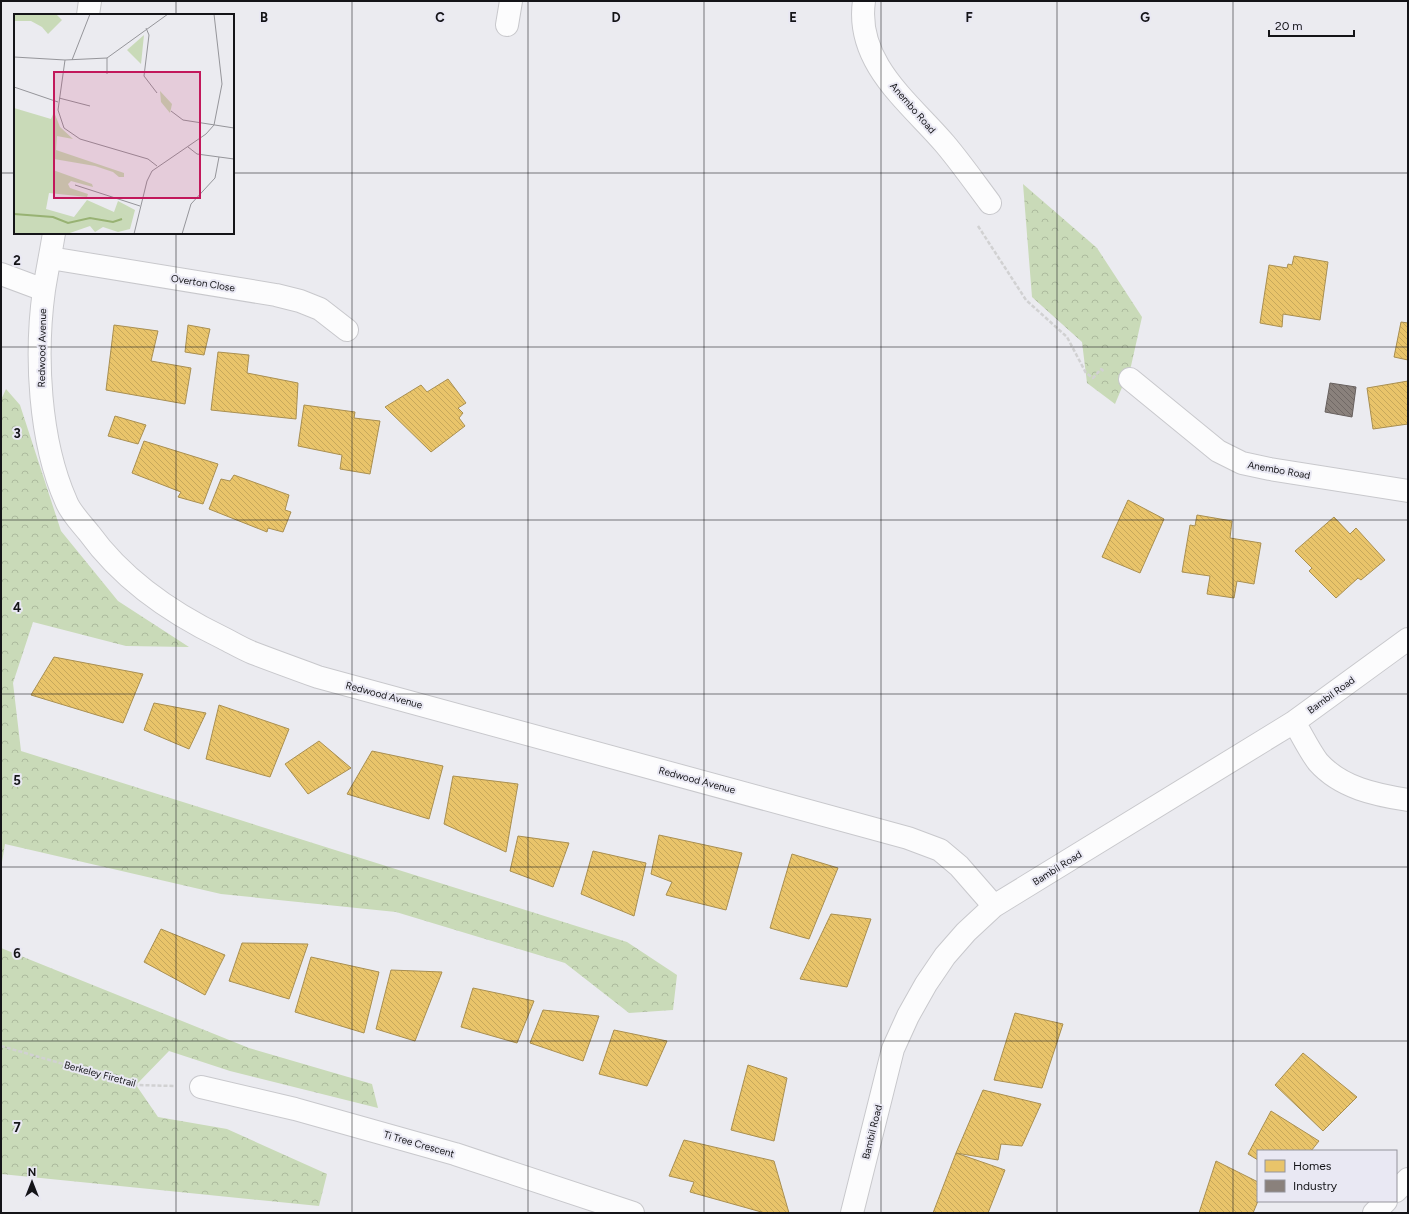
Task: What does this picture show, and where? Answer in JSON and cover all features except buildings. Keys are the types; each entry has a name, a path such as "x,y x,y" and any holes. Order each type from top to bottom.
{"street":[{"path":"88,14 90,1"},
{"path":"507,25 511,1"},
{"name":"Anembo Road","path":"864,1 862,8 866,41 879,69 909,106 945,144 990,203"},
{"name":"Redwood Avenue","path":"54,234 44,290 41,327 40,374 44,419 52,459 66,503 99,547 125,574 150,596 198,626 231,643 318,677 908,838 940,850 960,866 994,906"},
{"name":"Overton Close","path":"50,258 276,295 300,301 320,309 347,330"},
{"path":"1,274 44,290"},
{"name":"Anembo Road","path":"1130,379 1218,451 1242,463 1270,469 1408,491"},
{"name":"Bambil Road","path":"852,1213 893,1049 908,1016 926,984 945,956 966,932 994,906 1294,722 1408,639"},
{"path":"1294,722 1318,762 1334,776 1350,786 1374,794 1408,800"},
{"name":"Ti Tree Crescent","path":"201,1087 295,1109 455,1154 633,1213"},
{"path":"1397,1190 1408,1179"},
{"path":"1374,1213 1385,1202"}],"path":[{"path":"990,203 973,219 1026,300 1067,337 1086,373"},
{"name":"Berkeley Firetrail","path":"1,1046 136,1085 201,1087"}],"green space":[{"path":"1023,184 1097,248 1142,317 1131,366 1115,404 1087,383 1082,342 1032,297"},
{"path":"6,389 20,405 61,531 118,601 189,647 126,646 33,622 13,683 21,751 627,942 677,975 673,1010 629,1013 565,963 396,912 221,894 5,844 1,868 1,400"},
{"path":"1,948 249,1048 372,1084 378,1108 230,1071 169,1051 136,1085 158,1117 227,1129 327,1174 319,1206 1,1174"}]}
